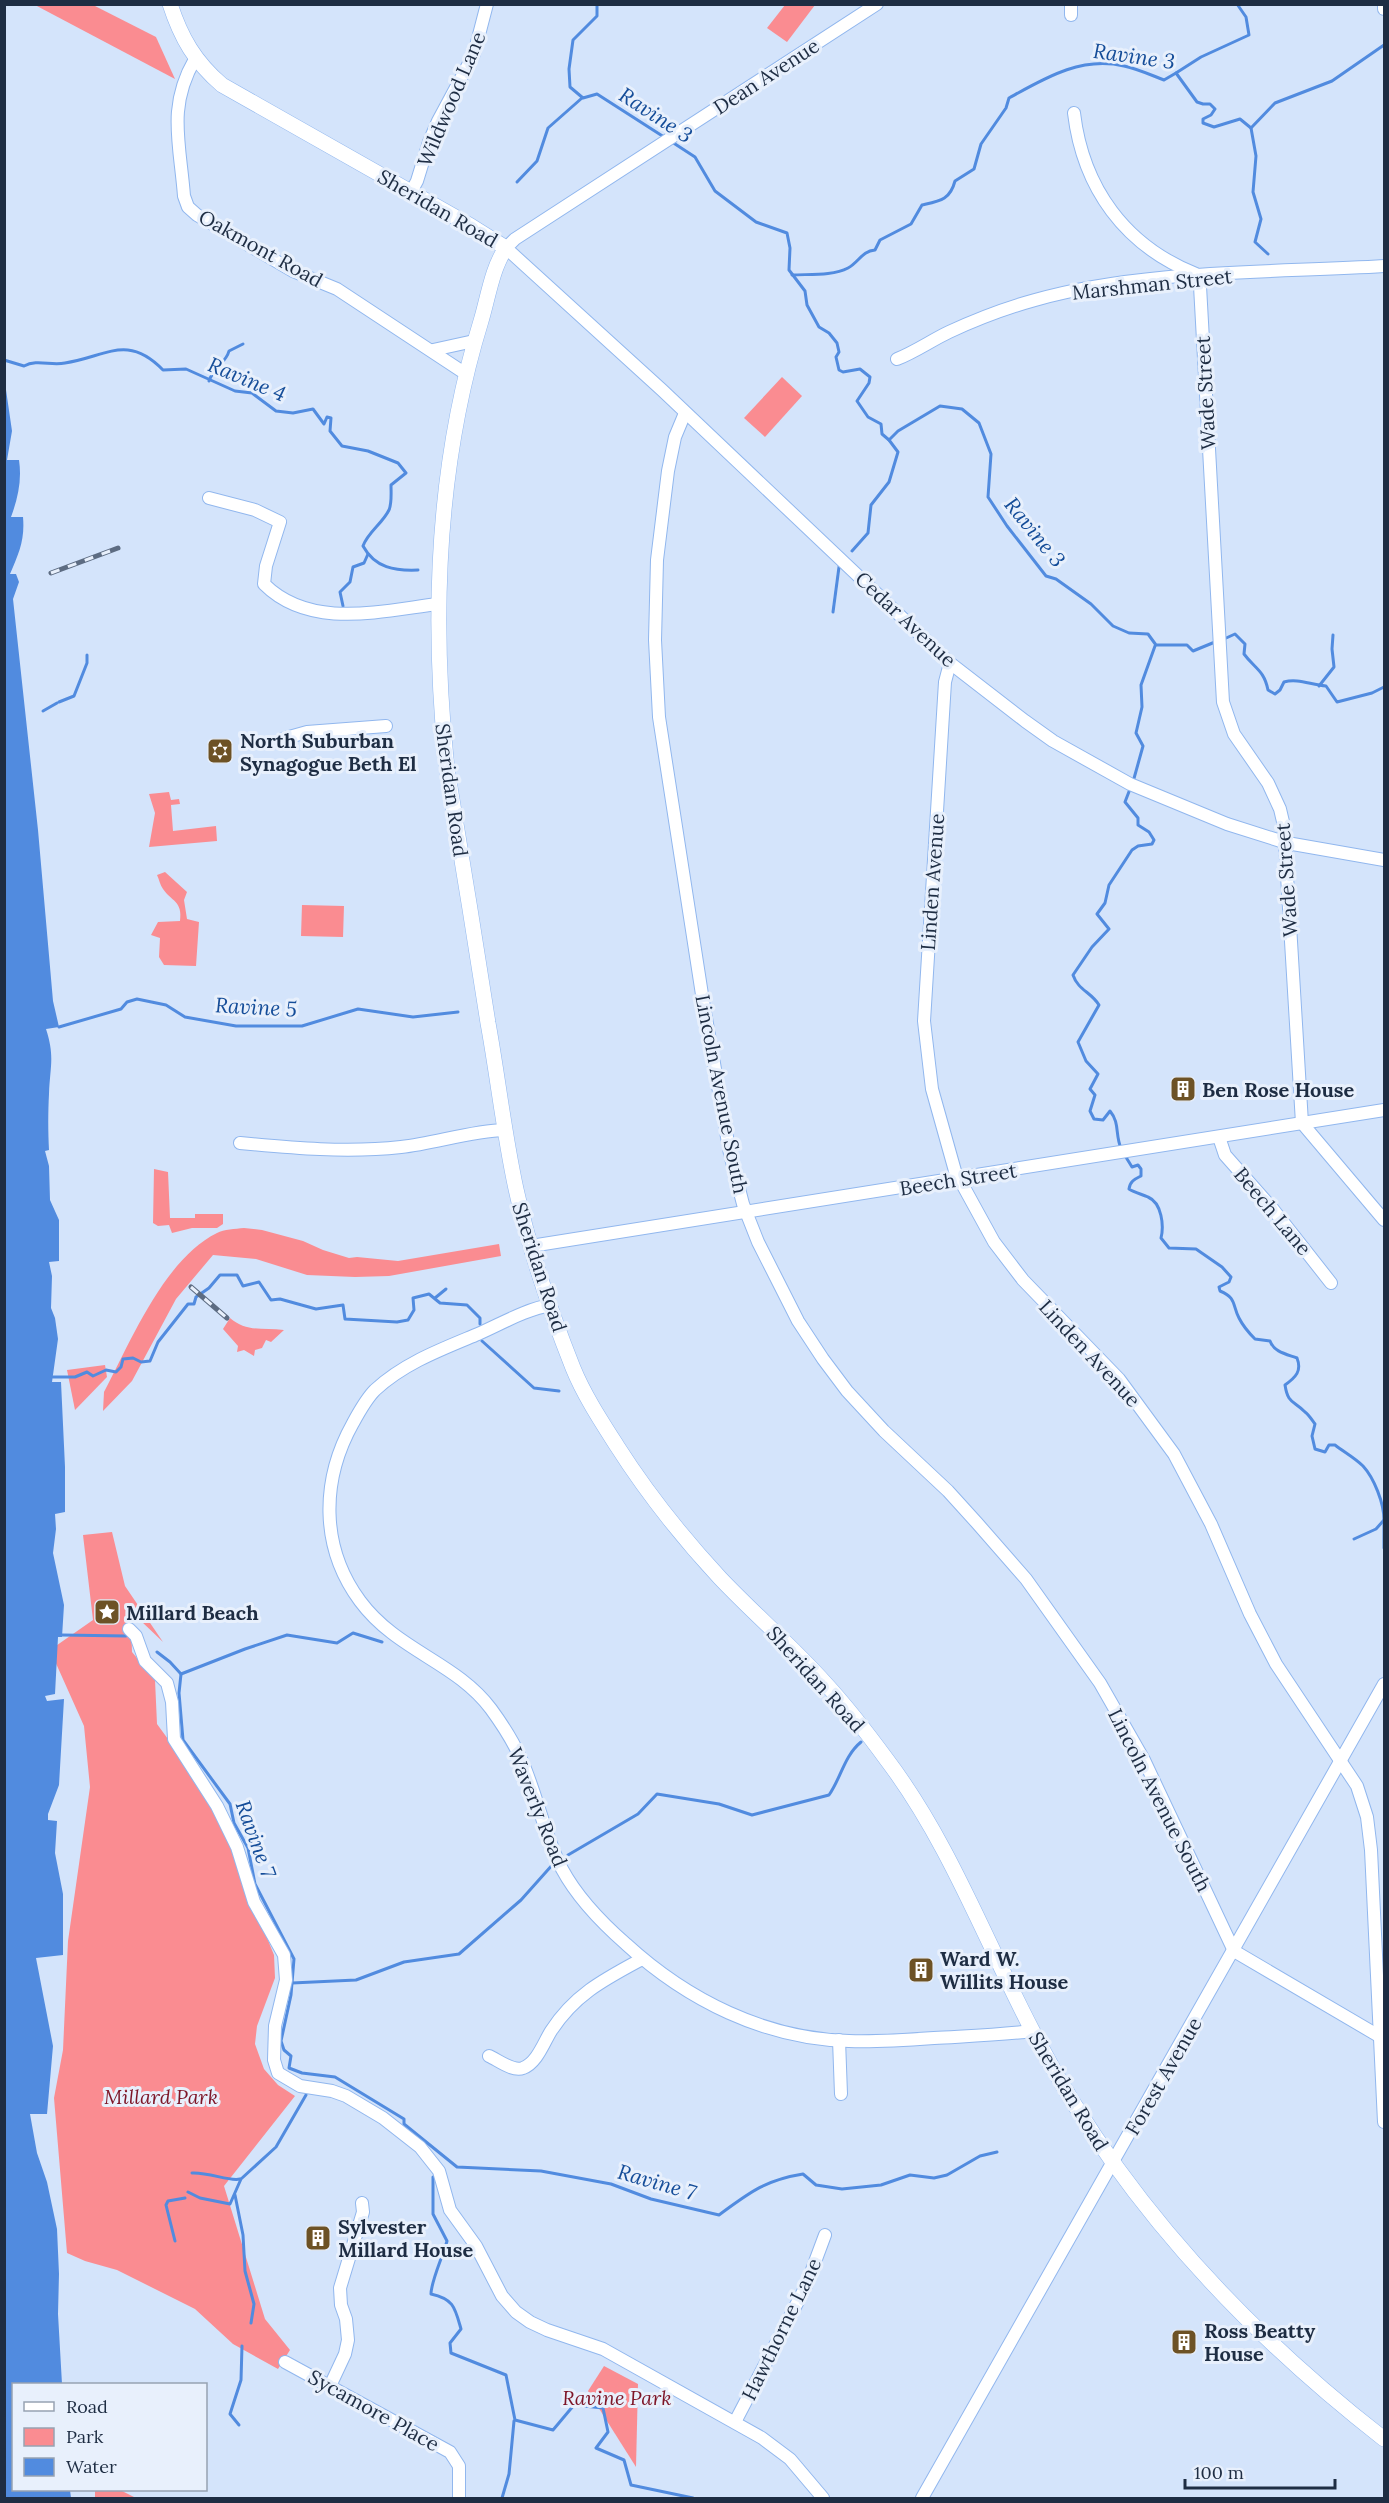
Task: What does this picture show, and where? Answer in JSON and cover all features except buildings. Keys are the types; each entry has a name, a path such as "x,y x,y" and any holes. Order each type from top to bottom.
{"street":[{"name":"Sheridan Road","path":"170,4 179,31 195,59 232,92 506,248 498,264 474,341 451,450 442,515 438,664 447,769 516,1189 531,1246 575,1371 632,1469 677,1528 721,1579 826,1684 889,1762 927,1820 954,1869 1032,2031 1113,2163 1190,2259 1253,2326 1328,2395 1384,2439"},
{"name":"Wildwood Lane","path":"411,192 438,121 474,54 487,4"},
{"name":"Dean Avenue","path":"506,248 516,239 604,184 877,4"},
{"name":"Oakmont Road","path":"195,59 186,76 176,116 184,196 188,207 197,215 293,271 337,290 367,311 433,350 466,374"},
{"path":"1074,113 1084,161 1103,200 1133,234 1182,269 1196,274"},
{"name":"Cedar Avenue","path":"506,248 950,663 1025,721 1099,767 1167,800 1227,824 1287,843 1384,861"},
{"name":"Marshman Street","path":"897,359 958,328 994,313 1036,299 1096,286 1196,274 1384,266"},
{"name":"Wade Street","path":"1196,274 1200,286 1223,702 1234,734 1268,783 1280,809 1287,843 1302,1123"},
{"path":"433,350 474,341"},
{"name":"Lincoln Avenue South","path":"685,413 675,437 659,539 655,640 659,717 717,1089 729,1154 746,1213 779,1286 823,1359 879,1426 948,1491 1019,1571 1061,1626 1100,1683 1144,1760 1234,1951"},
{"path":"209,498 255,510 280,522 266,566 264,584 276,595 292,603 337,615 438,604"},
{"name":"Linden Avenue","path":"950,663 945,682 924,1021 932,1089 942,1131 960,1179 994,1242 1038,1298 1119,1379 1174,1454 1211,1524 1250,1614 1276,1664 1342,1760 1357,1786 1367,1817 1371,1850 1382,2038 1384,2122"},
{"path":"282,739 307,732 386,726"},
{"name":"Beech Street","path":"531,1246 1384,1110"},
{"path":"1302,1123 1384,1220"},
{"path":"240,1143 310,1149 374,1149 401,1147 505,1130"},
{"name":"Beech Lane","path":"1219,1137 1225,1155 1272,1208 1331,1283"},
{"name":"Waverly Road","path":"551,1305 528,1312 400,1370 374,1392 357,1415 339,1452 329,1495 329,1515 331,1539 341,1568 362,1603 399,1641 465,1683 482,1697 504,1727 522,1760 561,1868 577,1892 612,1932 676,1985 728,2013 791,2034 838,2040 904,2040 1032,2031"},
{"path":"129,1629 136,1636 145,1661 167,1683 172,1702 174,1739 218,1806 237,1847 254,1902 284,1955 286,1980 275,2026 274,2060 278,2073 300,2086 332,2091 346,2096 383,2118 420,2147 439,2171 450,2210 476,2246 502,2296 516,2312 547,2330 603,2349 762,2438 790,2459 823,2499"},
{"name":"Forest Avenue","path":"922,2499 1384,1684"},
{"path":"1234,1951 1382,2038"},
{"path":"489,2056 514,2068 525,2067 536,2056 561,2018 584,1992 642,1959"},
{"path":"838,2040 842,2094"},
{"path":"330,2386 345,2354 348,2340 340,2288 363,2212 362,2203"},
{"name":"Hawthorne Lane","path":"735,2422 806,2286 825,2235"},
{"name":"Sycamore Place","path":"285,2362 450,2452 459,2466 459,2499"}],"green space":[{"path":"35,5 93,5 156,37 175,79"},
{"path":"785,5 815,5 787,42 767,28"},
{"path":"782,377 802,396 765,437 744,418"},
{"path":"169,792 171,800 179,799 180,804 171,805 173,831 216,826 217,841 149,847 155,813 149,794"},
{"path":"165,872 187,892 184,900 187,919 199,922 196,966 164,965 159,957 160,938 151,935 158,922 180,921 178,905 163,889 157,875"},
{"path":"302,905 344,906 343,937 301,936"},
{"path":"154,1169 168,1172 170,1218 195,1218 195,1214 223,1214 223,1224 217,1228 192,1228 172,1233 169,1225 158,1226 153,1223"},
{"path":"244,1228 262,1230 303,1241 349,1258 398,1261 499,1244 501,1256 389,1276 355,1277 307,1275 256,1259 213,1255 176,1299 132,1381 103,1411 104,1392 137,1327 165,1282 198,1245 220,1232"},
{"path":"230,1318 242,1326 284,1330 271,1342 266,1340 262,1348 255,1350 254,1356 244,1350 237,1352 238,1346 223,1329"},
{"path":"105,1365 107,1377 75,1410 67,1370"},
{"name":"Millard Park","path":"112,1532 125,1586 163,1642 141,1621 131,1622 132,1652 155,1680 157,1724 184,1761 223,1829 274,1955 275,1978 257,2026 255,2044 264,2069 278,2085 295,2096 224,2186 265,2319 290,2350 278,2369 233,2344 195,2309 117,2270 67,2253 54,2098 63,2050 68,1941 90,1787 84,1726 50,1650 93,1620 83,1535"},
{"name":"Ravine Park","path":"604,2366 638,2384 636,2467 588,2391"},
{"path":"95,2491 122,2491 136,2498 95,2498"}],"water":[{"path":"5,383 12,431 7,460 19,460 20,467 19,489 11,517 23,517 21,546 10,574 16,574 19,582 13,599 38,830 53,1001 59,1027 46,1029 51,1062 48,1108 49,1150 45,1151 49,1166 50,1200 59,1220 59,1261 49,1262 52,1276 51,1308 58,1339 52,1382 61,1382 65,1467 65,1512 55,1514 53,1553 64,1605 62,1637 58,1637 55,1694 45,1696 47,1701 64,1699 59,1785 48,1814 48,1820 57,1821 55,1853 63,1894 63,1955 36,1958 53,2046 47,2114 30,2114 37,2153 47,2182 57,2229 62,2383 12,2383 12,2491 70,2491 71,2498 4,2498"}],"waterway":[{"name":"Ravine 3","path":"597,4 597,16 573,40 569,69 570,87 583,98 597,94 664,137"},
{"path":"1176,73 1201,57 1249,35 1246,17 1237,4"},
{"name":"Ravine 3","path":"792,275 842,271 852,266 867,252 875,250 880,240 911,224 922,205 943,199 950,192 955,181 974,169 981,144 1006,108 1009,98 1050,76 1078,66 1093,64 1124,66 1164,80 1176,73 1197,102 1210,104 1215,109 1211,115 1203,119 1203,123 1214,127 1240,119 1251,128 1275,103 1332,81 1384,45"},
{"path":"517,182 537,161 548,128 582,98"},
{"path":"1251,128 1256,156 1253,192 1261,219 1255,242 1268,254"},
{"name":"Ravine 3","path":"672,142 695,157 715,191 756,222 787,233 790,248 789,270 805,291 807,305 819,327 829,333 837,343 839,352 836,357 839,370 843,372 860,369 870,377 869,383 857,401 868,417 881,424 882,434 889,440 898,431 940,406 962,409 979,423 991,454 988,497 1007,526 1046,576 1056,579 1091,604 1113,626 1129,633 1148,634 1156,645 1187,645 1193,651 1215,642"},
{"path":"209,381 229,351 243,344"},
{"name":"Ravine 4","path":"4,360 24,366 34,363 60,364 116,350 127,350 138,352 163,370 186,369 235,391 252,393 276,411 293,413 313,409 324,424 327,417 331,418 330,431 342,446 368,451 398,463 406,473 391,485 389,510 368,536 363,546 373,559 386,567 418,570"},
{"path":"852,551 868,533 871,505 889,482 898,452 889,440"},
{"path":"343,606 340,592 350,582 353,567 364,563 368,554"},
{"path":"833,612 839,567"},
{"name":"Ravine 3","path":"1224,639 1235,634 1245,644 1244,654 1262,674 1268,690 1275,694 1284,682 1289,681 1326,686 1337,702 1372,693 1384,687"},
{"path":"1319,686 1334,667 1333,635"},
{"name":"Ravine 3","path":"1133,782 1143,746 1136,733 1142,707 1141,685 1155,646"},
{"path":"59,702 74,696 87,663 87,655"},
{"path":"43,711 57,703"},
{"name":"Ravine 3","path":"1121,1148 1115,1120 1110,1111 1103,1120 1094,1119 1090,1111 1095,1095 1090,1089 1098,1074 1086,1061 1078,1042 1099,1005 1078,984 1073,975 1092,947 1109,929 1097,914 1105,903 1109,885 1132,850 1138,846 1152,844 1154,840 1149,832 1138,825 1138,818 1125,802 1130,789"},
{"name":"Ravine 5","path":"59,1027 121,1009 127,1002 137,999 166,1005 185,1017 236,1026 302,1026 358,1009 413,1017 458,1012"},
{"name":"Ravine 3","path":"1124,1154 1132,1167 1138,1165 1141,1169 1141,1176 1132,1182 1129,1189 1148,1197 1156,1204 1162,1221 1161,1238 1169,1248 1196,1249 1222,1267 1231,1277 1229,1282 1219,1287 1220,1291 1232,1299 1239,1318 1248,1332 1255,1339 1270,1341 1277,1350 1297,1358 1299,1367 1297,1373 1285,1385 1286,1391 1289,1399 1315,1424 1312,1436 1315,1449 1325,1452 1329,1445 1335,1445 1360,1463 1371,1477 1380,1499 1384,1520 1376,1529 1354,1539"},
{"path":"53,1377 75,1377 87,1372 93,1376 106,1370 116,1372 121,1367 123,1359 150,1361 158,1342 188,1304 194,1304 196,1297 209,1288 220,1275 237,1275 243,1286 259,1282 271,1300 280,1299 316,1309 343,1305 345,1319 397,1322 408,1320 414,1310 413,1298 429,1294 440,1303 467,1305 480,1318 480,1324"},
{"path":"435,1298 446,1289"},
{"path":"482,1341 534,1388 559,1391"},
{"name":"Ravine 3","path":"1384,1520 1384,1548"},
{"name":"Ravine 7","path":"181,1674 287,1635 337,1643 353,1633 382,1642"},
{"name":"Ravine 7","path":"62,1635 126,1636"},
{"name":"Ravine 7","path":"157,1652 181,1674 179,1693 183,1740 230,1804 234,1823 248,1848 255,1884 294,1959 291,1995 281,2041 284,2050 291,2056 289,2068 302,2073 335,2077 404,2119 404,2124 457,2167 541,2171 611,2184 651,2199 719,2215 739,2200 768,2184 803,2174 816,2185 842,2189 881,2185 910,2175 934,2178 947,2175 980,2156 997,2152"},
{"name":"Ravine 7","path":"568,1855 638,1814 657,1794 719,1804 752,1815 829,1795 847,1760 861,1742"},
{"name":"Ravine 7","path":"292,1983 356,1980 404,1962 459,1954 521,1900 554,1863"},
{"name":"Ravine 7","path":"188,2192 200,2198 230,2204 241,2179 276,2147 306,2095"},
{"path":"192,2173 240,2179"},
{"name":"Ravine 7","path":"433,2177 433,2214 447,2241 431,2294 449,2302 457,2315 461,2329 450,2343 451,2353 506,2375 515,2420 553,2430 574,2405 603,2408 608,2432 596,2448 624,2460 631,2485 693,2498"},
{"path":"235,2195 243,2235 245,2271 254,2304 251,2323"},
{"name":"Ravine 7","path":"175,2241 166,2205 168,2201 185,2198"},
{"path":"239,2425 230,2414 241,2380 242,2346"},
{"name":"Ravine 7","path":"502,2498 509,2474 514,2421"}],"railway":[{"path":"51,573 118,548"},
{"path":"191,1287 227,1318"}],"place":[{"name":"North Suburban Synagogue Beth El","path":"220,751"},
{"name":"Ben Rose House","path":"1183,1089"},
{"name":"Millard Beach","path":"107,1612"},
{"name":"Ward W. Willits House","path":"921,1970"},
{"name":"Sylvester Millard House","path":"318,2238"},
{"name":"Ross Beatty House","path":"1184,2342"}]}
